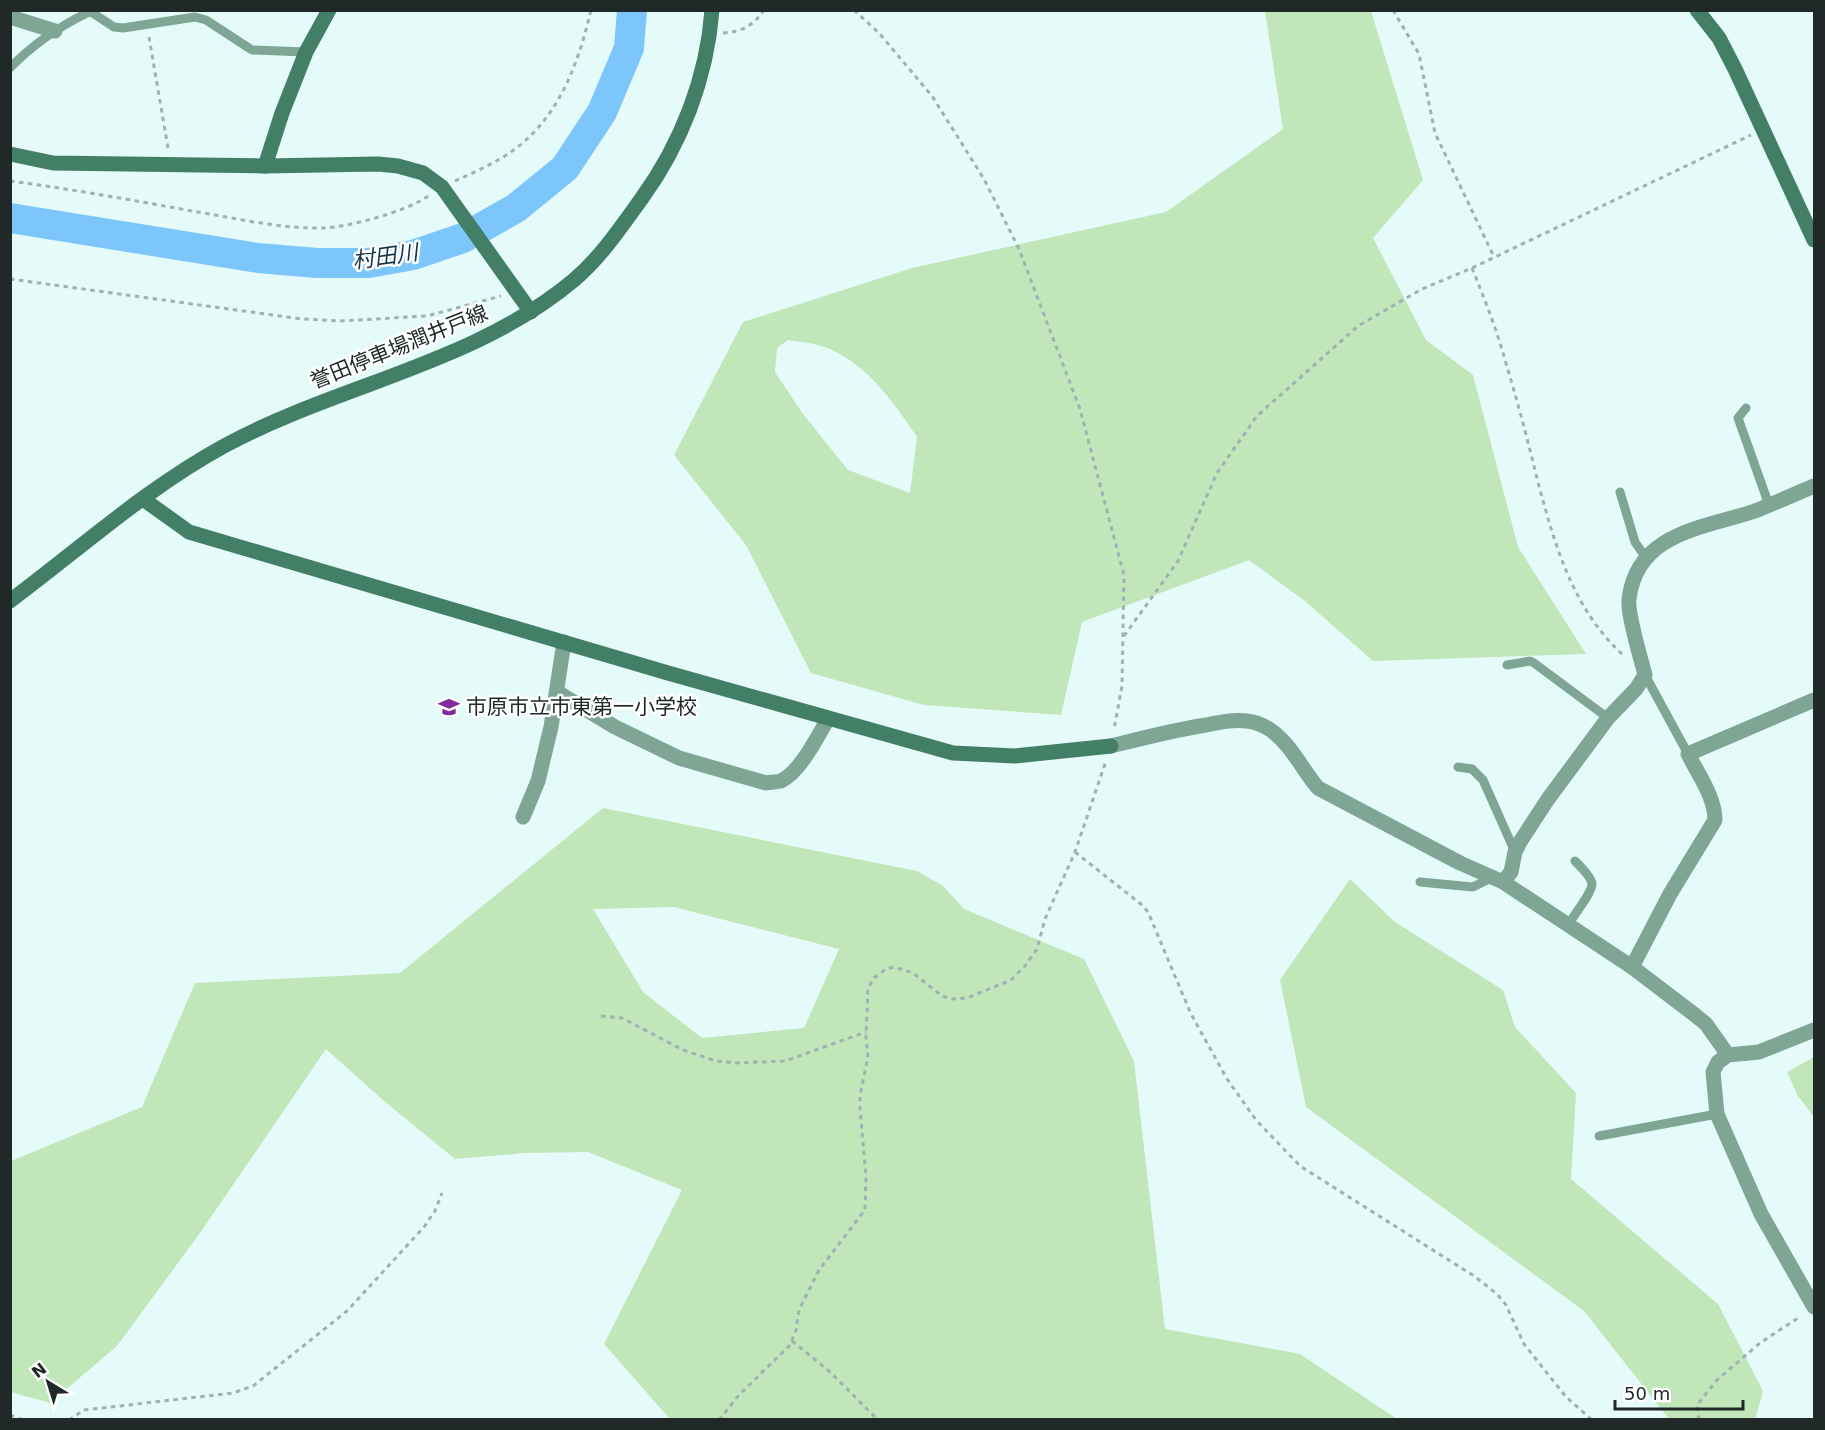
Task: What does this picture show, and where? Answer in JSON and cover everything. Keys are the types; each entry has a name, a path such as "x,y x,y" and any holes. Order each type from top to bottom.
{"street":[{"path":"264,166 306,52 329,10"},
{"name":"誉田停車場潤井戸線","path":"10,601 182,471 226,445 299,410 474,342 531,312 574,279 617,232 659,174 679,137 695,96 712,10"},
{"path":"1697,10 1724,48 1752,101 1815,240"},
{"path":"10,17 55,31"},
{"path":"10,154 53,163 264,166 378,164 398,166 423,173 442,187 507,287 531,312"},
{"path":"1498,880 1511,872 1515,852 1548,799 1608,718 1636,689 1645,675 1628,601 1634,577 1646,558 1682,532 1769,505 1815,486"},
{"path":"144,499 189,532 953,753 1014,756 1111,746 1190,727 1231,720 1260,724 1289,746 1318,788 1460,863 1498,880 1568,925 1632,967 1706,1024 1728,1055"},
{"path":"523,817 538,781 551,727 564,642"},
{"path":"557,692 615,727 679,758 766,783 779,781 789,775 810,750 828,718"},
{"path":"1632,967 1670,894 1714,820 1715,810 1712,801 1688,754 1815,700"},
{"path":"1810,1310 1761,1214 1717,1114 1713,1072 1718,1062 1728,1055 1759,1052 1815,1030"}],"lane":[{"path":"10,68 55,31 89,11 114,27 147,26 195,14 252,50 306,52"},
{"path":"1746,408 1738,418 1769,505"},
{"path":"1620,492 1635,542 1646,558"},
{"path":"1507,665 1530,661 1534,663 1608,718"},
{"path":"1645,675 1688,754"},
{"path":"1458,767 1472,769 1483,780 1515,852"},
{"path":"1568,925 1592,885 1575,861"},
{"path":"1420,882 1473,887 1498,880"},
{"path":"1599,1136 1717,1114"}],"path":[{"path":"10,182 260,223 325,228 417,205 442,187 487,167 520,145 547,117 570,81 584,41 591,10"},
{"path":"709,34 738,33 756,21 764,10"},
{"path":"719,1419 739,1395 784,1353 792,1341 799,1310 819,1270 865,1210 866,1176 860,1096 868,1056 866,1032 868,988 874,978 886,969 901,968 913,973 942,996 952,999 967,998 1011,980 1025,966 1037,949 1045,919 1075,852 1111,746 1122,686 1124,575 1083,420 1019,249 984,180 932,96 879,33 854,10"},
{"path":"1393,10 1419,54 1435,133 1494,257"},
{"path":"147,26 171,165"},
{"path":"1123,638 1178,561 1217,472 1257,416 1358,326 1422,289 1763,129"},
{"path":"1472,267 1507,365 1551,531 1567,577 1584,609 1599,630 1645,675"},
{"path":"10,279 302,319 339,321 427,316 507,287"},
{"path":"1075,852 1142,904 1148,912 1191,1014 1227,1079 1256,1120 1300,1166 1474,1276 1497,1294 1506,1305 1524,1344 1566,1397 1592,1419"},
{"path":"601,1016 622,1018 683,1050 716,1061 735,1063 784,1061 866,1032"},
{"path":"69,1419 84,1410 233,1393 253,1386 347,1311 424,1227 435,1211 442,1193"},
{"path":"1699,1419 1697,1405 1717,1380 1760,1343 1810,1310"},
{"path":"792,1341 828,1371 878,1419"},
{"path":"10,1416 23,1419"}],"green space":[{"path":"1265,11 1371,11 1423,180 1373,238 1426,340 1473,375 1518,547 1586,654 1373,661 1305,601 1249,560 1082,622 1061,715 924,705 811,673 746,545 674,455 743,322 912,268 1166,212 1283,129","holes":["788,340 825,347 840,354 866,373 888,397 917,437 910,493 848,470 803,414 775,372 777,348"]},
{"path":"603,808 917,871 943,886 964,909 1084,959 1134,1061 1165,1329 1300,1354 1397,1419 670,1419 604,1344 682,1190 588,1152 524,1153 455,1159 384,1101 326,1049 200,1233 117,1346 50,1403 11,1392 11,1161 142,1107 195,983 400,973","holes":["674,907 839,949 804,1028 702,1038 643,992 593,909"]},
{"path":"1350,879 1395,922 1503,990 1515,1027 1576,1093 1571,1179 1718,1304 1763,1391 1755,1419 1669,1419 1584,1311 1306,1107 1280,980"},
{"path":"1814,1057 1814,1117 1798,1096 1787,1072"}],"waterway":[{"name":"村田川","path":"10,218 258,258 317,263 369,263 413,255 463,238 516,208 565,168 602,112 629,48 632,10"}],"place":[{"name":"市原市立市東第一小学校","path":"449,707"}]}
